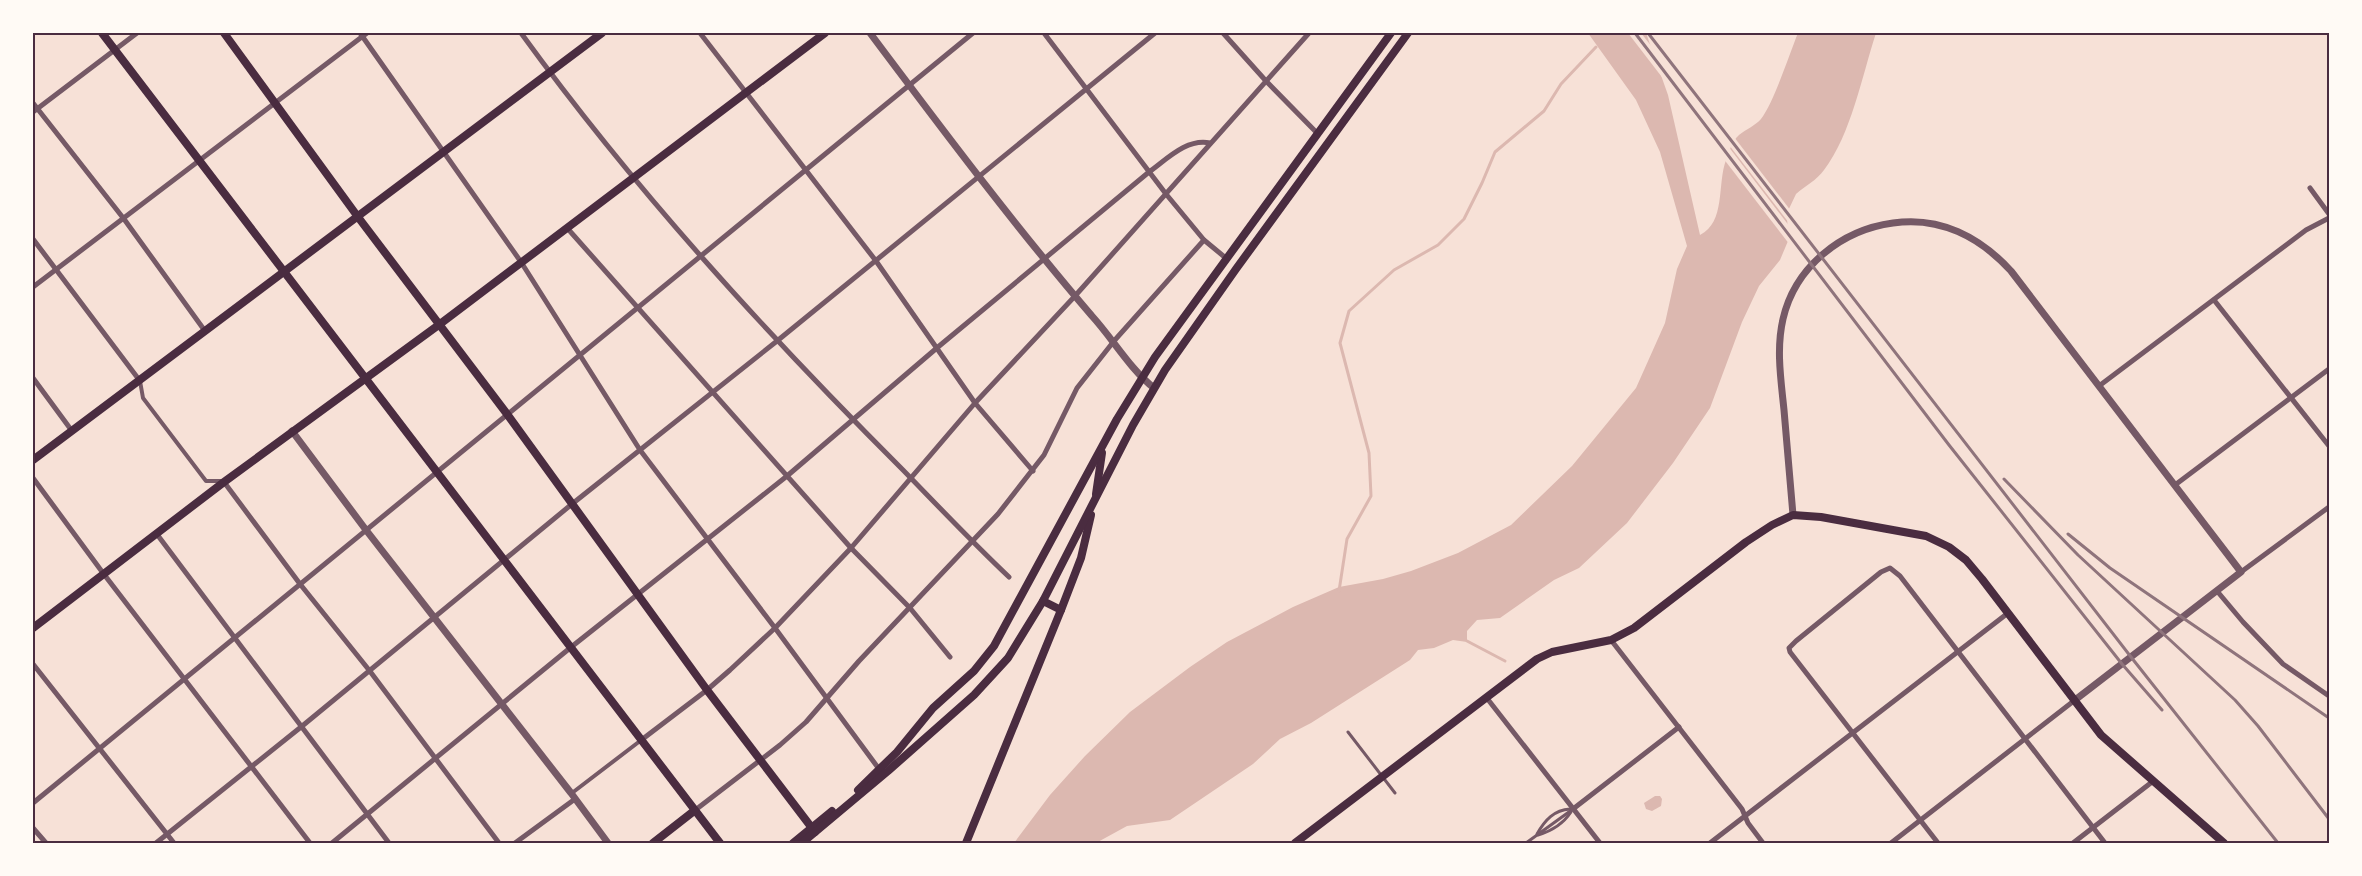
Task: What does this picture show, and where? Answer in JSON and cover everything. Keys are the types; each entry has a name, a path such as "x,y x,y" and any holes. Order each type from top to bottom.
{"main road":[{"path":"102,33 720,843"},
{"path":"225,33 358,217 507,414 637,595 813,830"},
{"path":"33,460 602,33"},
{"path":"33,628 292,431 568,229 825,33"},
{"path":"802,843 897,752 933,708 974,671 994,646 1141,378 1391,33"},
{"path":"793,843 888,771 1001,668 1017,646 1043,601 1154,388 1236,269 1408,33"},
{"path":"1368,64 1380,72"},
{"path":"966,843 1081,558 1093,505 1102,447"},
{"path":"1295,843 1537,659 1552,652 1611,640 1634,628 1746,542 1793,515 1885,527 1934,539 1949,547 1966,560 2101,735 2224,843"},
{"path":"1043,601 1061,610"},
{"path":"653,843 694,811"}],"street":[{"path":"35,111 137,33"},
{"path":"521,33 633,179 700,256 853,420 1009,577"},
{"path":"700,33 876,261 975,403 1033,471"},
{"path":"870,33 1046,260 1114,341 1141,378 1154,388"},
{"path":"33,804 973,33"},
{"path":"1044,33 1166,194 1204,240 1227,259"},
{"path":"156,843 1155,33"},
{"path":"1223,33 1318,134"},
{"path":"515,843 640,741 707,690 775,628 851,548 975,403 1075,296 1309,33"},
{"path":"33,287 363,34 521,262 640,450 879,769 888,771"},
{"path":"33,103 35,111 124,219 206,332"},
{"path":"332,843 570,648 787,476 1149,172 1185,148 1200,141 1210,143"},
{"path":"2099,386 2306,230 2329,216 2310,188"},
{"path":"1793,515 1780,367 1780,339 1789,299 1798,281 1811,265 1838,242 1868,228 1897,222 1921,222 1947,226 1969,236 1992,251 2017,279 2241,572"},
{"path":"568,229 851,548 910,608 950,657"},
{"path":"33,239 140,381 143,398 206,481 224,482 499,843"},
{"path":"694,811 789,737 973,543 1033,471 1056,435 1077,388 1114,341 1204,240"},
{"path":"2214,300 2329,446"},
{"path":"2175,485 2329,369"},
{"path":"33,378 72,431"},
{"path":"292,431 608,843"},
{"path":"33,477 103,573 310,843"},
{"path":"1891,843 2241,572 2329,507"},
{"path":"156,533 389,843"},
{"path":"1938,843 1792,656 1789,648 1872,579 1890,567 1900,576 2105,843"},
{"path":"2217,591 2283,664 2329,696"},
{"path":"1710,843 2008,613"},
{"path":"1611,640 1742,809 1763,843"},
{"path":"33,664 174,843"},
{"path":"1486,697 1600,843"},
{"path":"1573,809 1679,727"},
{"path":"2073,843 2152,782"},
{"path":"33,828 46,843"}],"lane":[{"path":"1348,732 1395,793"},
{"path":"1536,835 1543,824 1560,810 1573,809"},
{"path":"1526,843 1573,809"}],"shaded area":[{"path":"1588,33 1646,33 1668,95 1700,235 1714,221 1723,170 1733,143 1739,135 1759,121 1766,111 1798,33 1876,33 1842,140 1821,174 1796,194 1787,213 1788,241 1780,260 1759,286 1742,322 1710,408 1673,463 1627,523 1579,568 1554,580 1500,618 1477,620 1467,631 1467,642 1453,640 1434,648 1418,650 1410,660 1311,723 1280,739 1253,764 1170,820 1127,826 1096,843 1014,843 1050,795 1085,756 1130,712 1190,667 1227,642 1293,607 1339,587 1411,571 1458,553 1511,525 1572,466 1636,388 1665,323 1677,269 1687,246 1660,152 1636,100"},
{"path":"1655,796 1660,796 1662,799 1661,806 1652,811 1646,809 1644,803"}],"pier":[{"path":"1628,33 1641,33 1656,52 1668,85"},
{"path":"1734,137 1791,211 1789,223 1729,145"},
{"path":"1728,146 1790,227 1790,245 1723,158"}],"waterway":[{"path":"1339,591 1347,539 1371,496 1369,453 1340,343 1349,311 1394,270 1438,245 1464,219 1495,152 1544,111 1561,84 1596,47"},
{"path":"1467,641 1505,661"}],"railway":[{"path":"1635,33 1949,445 2122,664 2162,710"},
{"path":"1648,33 2131,657 2278,843"},
{"path":"2004,479 2078,555 2235,700 2258,726 2329,819"},
{"path":"2068,534 2110,568 2329,718"}]}
